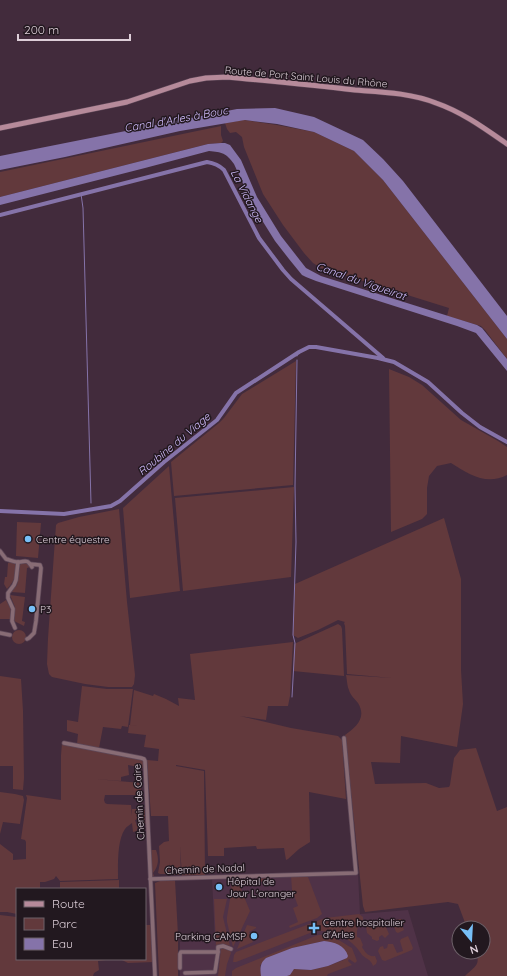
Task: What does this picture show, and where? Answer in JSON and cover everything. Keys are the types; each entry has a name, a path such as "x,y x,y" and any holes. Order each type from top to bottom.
{"main road":[{"name":"Route de Port Saint Louis du Rhône","path":"0,128 127,102 190,81 206,78 228,77 422,98 461,114 477,123 507,144"}],"street":[{"path":"0,551 6,560 18,562 26,560 31,565 40,565 41,568 34,633 27,639"},
{"path":"15,628 12,621 13,609 8,598 8,593 16,580 18,562"},
{"path":"0,633 10,635"},
{"name":"Chemin de Nadal","path":"150,879 356,873 344,738"},
{"name":"Chemin de Caire","path":"64,743 144,759 150,879"},
{"path":"150,879 155,976"},
{"path":"184,973 215,972 218,947 223,946 232,949"},
{"path":"180,968 181,952 218,952"}],"shaded area":[{"name":"Centre hospitalier d'Arles","path":"358,874 360,914 408,910 428,976 180,976 180,942 215,941 212,878"}],"green space":[{"path":"244,120 314,132 354,151 383,180 507,339 507,359 481,326 447,316 449,308 321,268 313,263 283,225 263,194 244,147 242,137 236,132 230,133 225,123"},
{"path":"221,126 223,141 221,143 208,144 0,197 0,172"},
{"path":"296,361 293,485 174,496 171,462 219,423 242,394"},
{"path":"389,369 409,377 422,385 461,420 507,447 507,475 499,478 485,479 471,475 451,463 437,466 429,476 427,488 427,514 422,519 391,532"},
{"path":"169,466 180,591 130,598 123,508"},
{"path":"294,487 291,577 183,591 175,498"},
{"path":"119,509 135,675 134,684 132,687 108,687 52,677 49,674 47,664 56,525 58,523 79,517"},
{"path":"444,518 461,579 461,670 463,704 457,747 401,736 400,763 371,762 375,784 426,783 439,788 449,787 454,758 460,750 476,748 497,811 507,807 507,976 465,976 476,966 478,960 491,960 491,920 464,920 458,904 448,902 365,912 363,906 345,735 359,722 361,713 358,703 351,695 346,675 392,678 347,674 345,622 338,620 298,638 293,635 295,584"},
{"name":"Centre équestre","path":"17,522 41,523 38,558 16,556"},
{"path":"26,562 30,567 27,568 25,593 11,592 17,585 20,565"},
{"path":"8,563 16,563 15,574 14,580 7,589 4,584 5,577 7,577"},
{"path":"10,595 25,597 22,621 25,622 24,626 14,621 15,607"},
{"path":"6,600 11,609 11,616 10,619 0,619 0,604"},
{"path":"338,624 342,629 344,676 293,671 294,644"},
{"path":"16,630 22,630 26,634 26,640 22,644 16,644 12,640 12,634"},
{"path":"293,642 290,696 288,706 268,706 266,720 240,716 291,728 338,736 342,740 346,799 309,792 310,842 286,860 284,848 257,849 256,846 224,848 224,856 208,856 205,770 176,765 204,771 205,875 182,876 180,846 181,875 170,875 169,862 169,874 160,874 158,873 160,862 159,846 164,842 169,841 168,816 151,816 147,760 158,761 159,749 144,747 146,735 128,733 129,725 149,726 130,725 134,690 153,696 154,694 179,706 178,698 195,700 190,654"},
{"path":"0,676 21,679 23,711 23,790 13,789 13,766 0,766"},
{"path":"82,686 107,689 133,689 128,727 122,726 121,729 103,727 99,748 77,744 78,734 67,731 67,720 78,722"},
{"path":"62,743 143,759 144,768 128,765 129,775 121,777 121,781 95,779 141,783 141,795 105,795 104,800 107,804 131,805 132,816 132,809 146,809 146,824 144,829 140,831 139,829 142,827 140,819 135,820 137,826 140,826 137,828 137,831 133,832 132,823 122,834 118,853 118,879 60,881 56,876 54,879 40,882 40,888 16,888 16,914 0,912 0,844 13,854 13,860 26,859 26,842 25,840 21,839 27,798 26,795 61,800"},
{"path":"0,792 23,796 24,800 20,824 3,822 0,834"},
{"path":"150,850 156,850 158,856 157,865 153,873 154,876 151,878"},
{"path":"291,876 308,877 322,914 317,918 290,928 289,926 298,922 293,908 298,906 292,890"},
{"path":"270,878 272,881 241,883 240,887 250,911 233,947 227,922 232,880"},
{"path":"119,880 119,888 60,888 60,882"},
{"path":"175,880 178,935 178,976 159,976 155,883 160,881"},
{"path":"214,899 227,899 223,917 230,946 224,944 216,946"},
{"path":"359,914 363,917 363,922 361,925 358,924 357,937 360,938 363,945 362,947 366,952 370,956 375,956 377,961 373,966 370,960 362,955 348,940 337,934 320,931 315,931 233,962 236,952 325,918"},
{"path":"0,915 16,917 16,960 106,960 98,961 99,970 94,973 93,976 0,976"},
{"path":"401,919 405,923 402,925 404,930 398,933 396,932 392,922 385,925 389,934 385,938 382,935 377,941 372,939 372,937 367,933 365,926 366,924"},
{"path":"146,925 151,925 154,962 128,963 122,960 146,960"},
{"path":"247,925 256,927 249,932 253,942 237,949"},
{"path":"318,935 332,937 352,948 357,961 355,963 349,959 348,961 352,965 328,974 327,976 287,976 290,975 294,969 311,970 344,960 324,941 292,948 260,965 261,976 232,976 232,971 236,968"},
{"path":"408,936 413,948 412,950 385,961 382,960 378,951 380,947 383,946 384,949 387,948 388,944 393,944 397,953 403,951 400,941"},
{"path":"224,948 230,950 231,953 225,976 218,976 221,949"}],"water":[{"path":"275,108 314,117 363,140 383,159 403,181 507,316 507,339 383,180 354,151 314,132 277,124 245,120 180,131 0,170 0,156 237,109"},
{"path":"225,143 230,145 241,160 257,197 281,236 306,268 321,276 477,325 482,328 507,359 507,371 476,333 316,281 302,275 275,241 255,209 234,164 229,157 221,153 209,151 0,205 0,197 208,144"},
{"path":"324,941 335,943 342,947 347,952 347,958 328,966 311,970 294,969 290,975 287,976 261,976 261,966 266,958 292,948"}],"waterway":[{"name":"La Vidange","path":"0,215 207,162 214,164 224,170 259,238 283,270 291,279 383,358"},
{"path":"81,194 83,208 91,503"},
{"name":"Roubine du Viage","path":"0,511 64,514 111,506 120,501 164,462 217,420 236,393 309,347 316,347 394,362 428,382 480,427 507,442"},
{"path":"292,697 295,643 293,635 296,542 295,486 297,360"}],"place":[{"name":"Centre équestre","path":"28,539"},
{"name":"P3","path":"32,609"},
{"name":"Hôpital de Jour L'oranger","path":"219,887"},
{"name":"Centre hospitalier d'Arles","path":"314,928"},
{"name":"Parking CAMSP","path":"254,936"}],"water label":[{"name":"Canal d'Arles à Bouc","path":"176,119"},
{"name":"Canal du Vigueirat","path":"361,281"}]}
